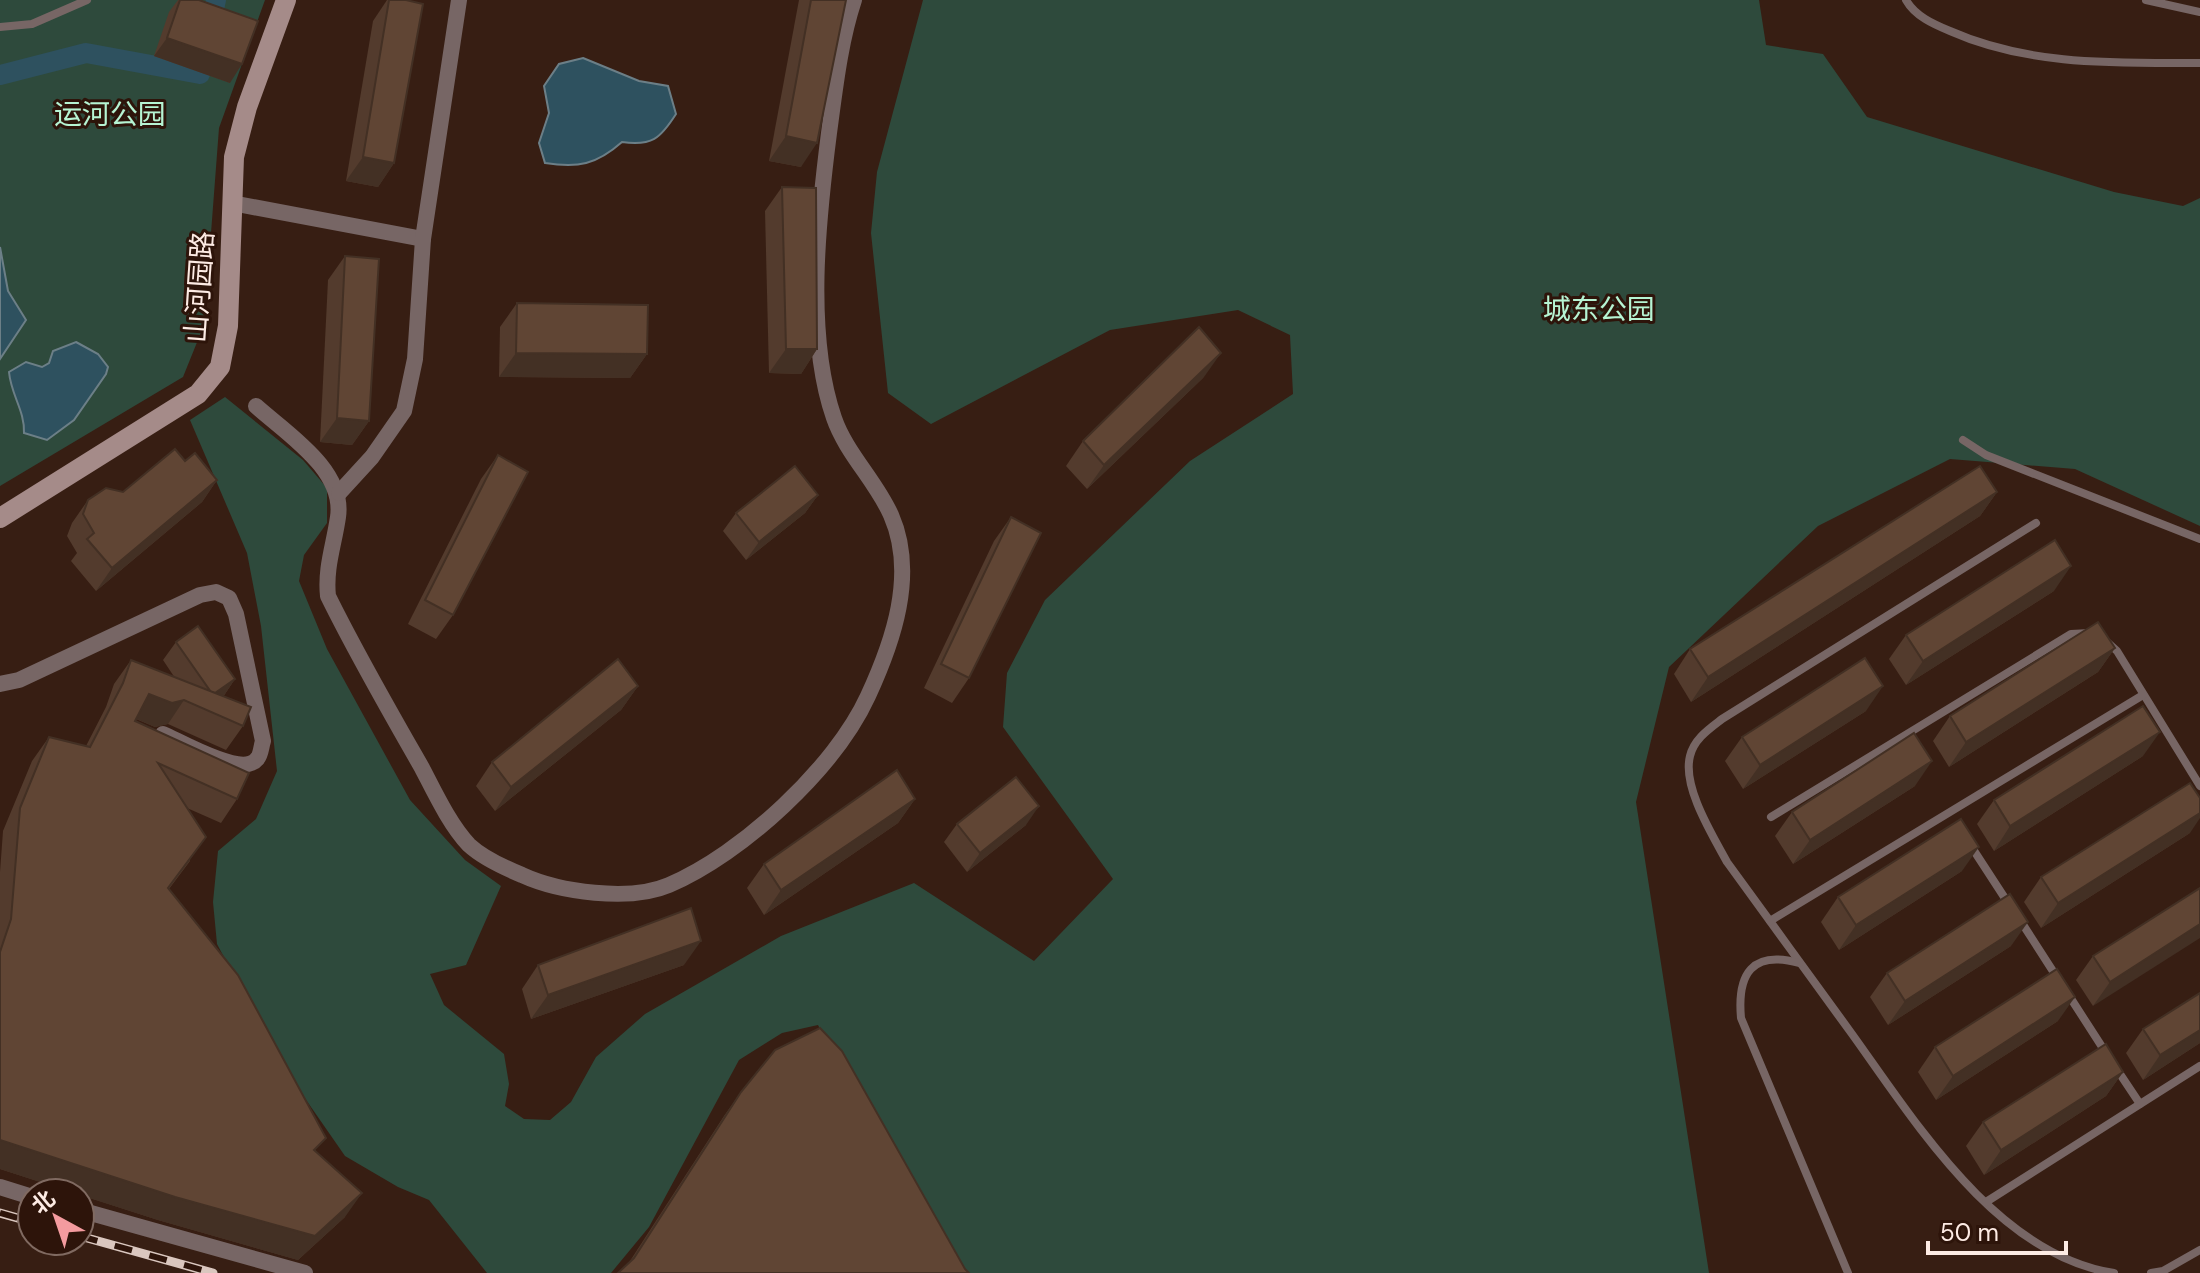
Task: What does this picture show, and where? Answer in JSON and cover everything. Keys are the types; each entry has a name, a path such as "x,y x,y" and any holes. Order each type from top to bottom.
{"street":[{"name":"山河园路","path":"0,518 198,394 220,367 228,326 234,157 247,107 286,0"},
{"path":"339,493 372,457 404,411 415,359 423,239 459,0"},
{"path":"256,406 307,452 329,476 339,493 339,515 325,573 328,596 437,795 470,846 503,867 551,888 606,893 666,887 753,831 809,782 842,740 867,699 901,606 900,550 891,515 834,418 817,324 818,222 836,85 854,0"},
{"path":"232,203 423,239"},
{"path":"0,684 19,680 200,595 216,592 229,598 236,614 263,741 259,758 250,765 234,766 163,734"},
{"path":"96,1214 305,1273"}],"lane":[{"path":"0,27 32,24 87,0"},
{"path":"1906,0 1926,20 1972,41 2033,56 2130,63 2200,63"},
{"path":"2146,0 2200,12"},
{"path":"1963,440 1986,455 2200,539"},
{"path":"2036,523 1700,736 1690,757 1690,776 1702,817 1727,862 1925,1136 1986,1202 2020,1233 2083,1268 2114,1273"},
{"path":"1771,817 2071,634 2098,633 2117,651 2200,786"},
{"path":"1770,921 2143,695"},
{"path":"1949,813 1958,826"},
{"path":"1966,839 2140,1104"},
{"path":"1800,963 1776,956 1758,963 1747,973 1739,994 1741,1018 1848,1273"},
{"path":"1986,1202 2200,1066"},
{"path":"2151,1273 2163,1271 2200,1250"}],"green space":[{"name":"运河公园","path":"0,0 265,0 219,128 204,325 183,377 0,486"},
{"name":"城东公园","path":"923,0 1759,0 1766,45 1823,54 1867,117 2114,192 2183,206 2200,198 2200,526 2075,469 1950,459 1818,526 1669,667 1636,802 1709,1273 956,1273 930,1244 818,1025 782,1033 739,1060 649,1227 611,1273 487,1273 429,1200 398,1187 345,1156 279,1061 217,944 213,902 218,851 256,819 277,771 261,626 247,553 190,420 225,397 303,460 327,488 327,523 304,555 299,581 327,649 410,800 465,860 501,886 466,965 430,974 444,1005 504,1054 509,1084 505,1106 524,1119 550,1120 571,1102 596,1057 645,1014 781,936 914,883 1034,961 1113,879 1003,727 1007,673 1045,600 1190,461 1293,394 1290,335 1238,310 1110,330 931,424 888,393 871,233 877,172"}],"water":[{"path":"583,58 639,81 668,86 676,114 654,139 641,143 622,142 604,156 577,165 545,163 539,143 549,113 544,86 559,64"},
{"path":"0,247 8,291 26,320 0,359"},
{"path":"76,342 98,354 108,367 106,374 74,420 47,440 24,433 9,372 26,362 42,367 49,363 53,351"}],"building":[{"path":"180,0 199,0 258,21 242,64 167,38"},
{"path":"389,0 423,4 394,163 363,157"},
{"path":"811,0 846,0 817,143 786,136"},
{"path":"782,187 816,188 817,349 786,349"},
{"path":"345,256 379,259 369,421 337,418"},
{"path":"517,303 648,305 647,354 516,353"},
{"path":"1199,327 1221,353 1104,465 1083,441"},
{"path":"175,449 185,461 195,453 217,480 112,568 87,539 94,533 83,514 88,500 106,488 123,492"},
{"path":"498,455 528,472 453,615 425,600"},
{"path":"795,466 818,495 759,542 736,513"},
{"path":"1980,466 1997,492 1708,677 1690,649"},
{"path":"1011,517 1041,533 969,678 941,664"},
{"path":"2055,540 2071,566 1923,661 1906,635"},
{"path":"2098,622 2115,648 1966,742 1950,716"},
{"path":"198,626 235,679 215,693 211,692 176,642"},
{"path":"1865,658 1883,686 1760,765 1742,737"},
{"path":"618,659 638,686 511,787 492,762"},
{"path":"131,660 251,707 243,726 184,700 172,703 149,694 135,721 249,773 237,799 158,763 206,837 168,888 238,975 326,1138 314,1150 362,1193 315,1236 175,1197 0,1140 0,952 11,919 20,808 49,737 90,747 123,683"},
{"path":"2143,706 2160,732 2010,826 1994,800"},
{"path":"1914,733 1932,761 1810,840 1792,812"},
{"path":"897,770 915,799 781,890 764,864"},
{"path":"1016,777 1039,806 980,853 957,824"},
{"path":"2190,783 2200,798 2200,813 2058,903 2041,877"},
{"path":"1961,819 1979,847 1856,925 1838,897"},
{"path":"2200,888 2200,924 2110,982 2093,956"},
{"path":"2010,894 2028,922 1905,1001 1887,973"},
{"path":"691,908 701,941 548,995 538,965"},
{"path":"2057,969 2075,997 1953,1076 1935,1047"},
{"path":"2200,993 2200,1030 2160,1055 2143,1029"},
{"path":"820,1028 842,1051 969,1273 618,1273 634,1258 741,1092 775,1050"},
{"path":"2106,1044 2123,1072 2001,1150 1983,1122"}],"waterway":[{"path":"0,75 86,53 200,74 216,0"}],"railway":[{"path":"0,1213 16,1218"},
{"path":"96,1240 213,1273"}]}
